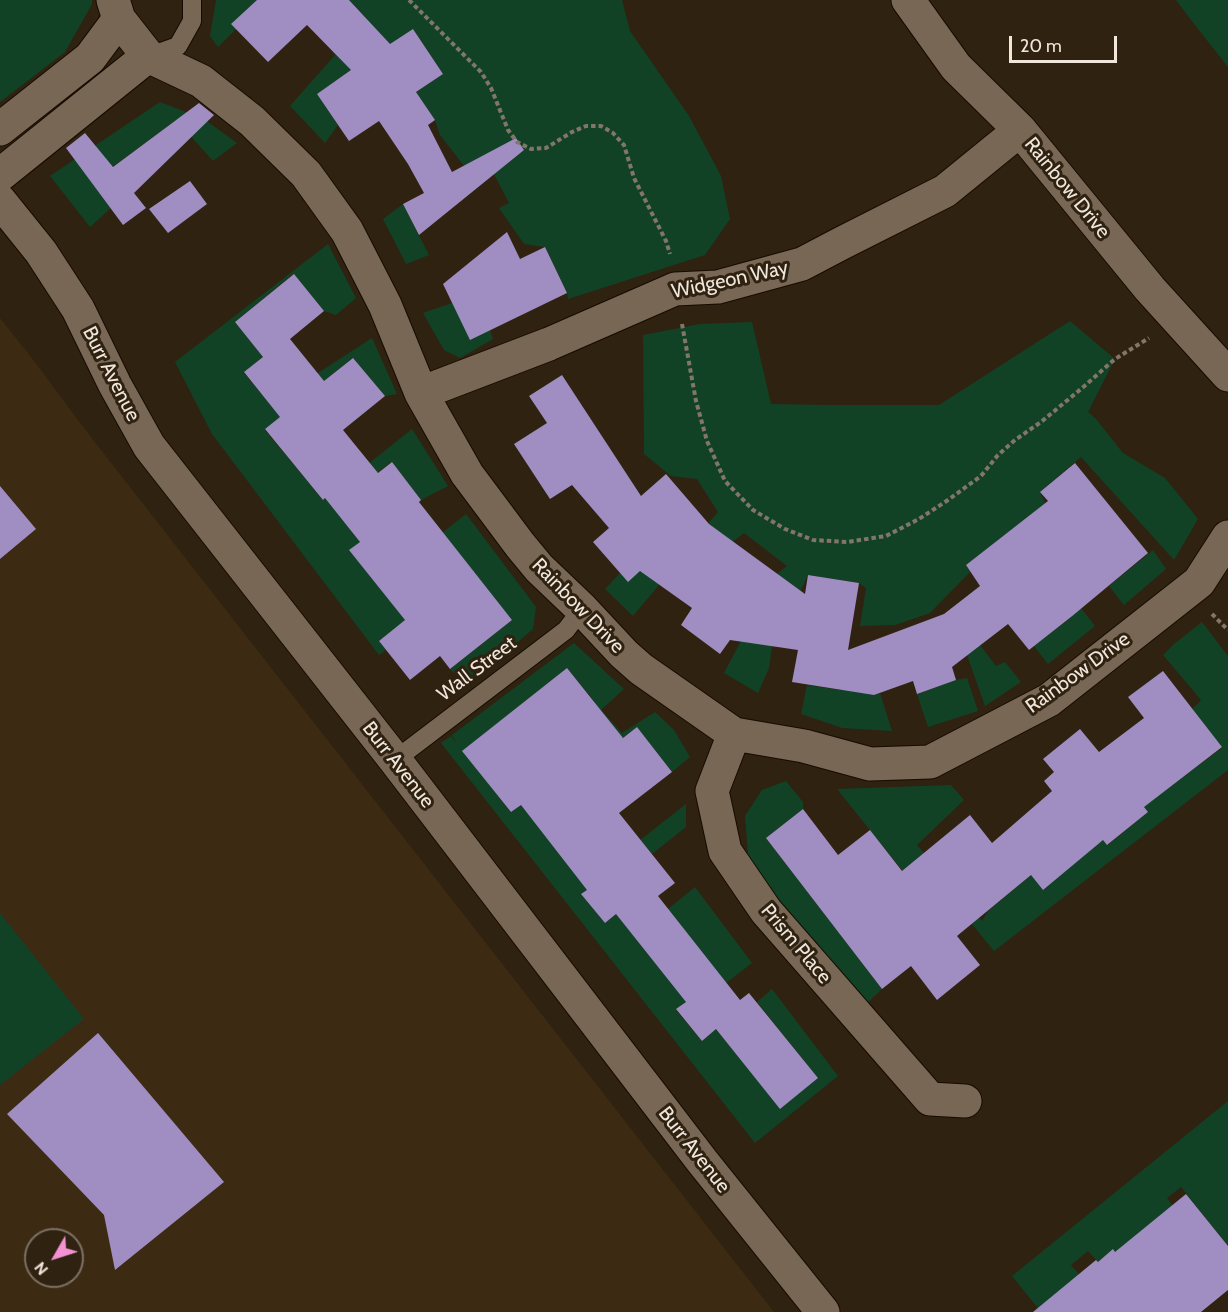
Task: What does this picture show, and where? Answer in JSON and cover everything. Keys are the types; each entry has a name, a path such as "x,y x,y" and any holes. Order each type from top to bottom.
{"street":[{"name":"Rainbow Drive","path":"908,0 956,67 1020,130 1150,289 1228,375"},
{"name":"Rainbow Drive","path":"116,10 148,56 201,81 252,121 306,174 348,231 385,305 421,393 467,474 539,568 641,669 734,734 804,746 870,764 930,762 1049,699 1199,582 1228,537"},
{"path":"0,129 90,58 116,10"},
{"path":"0,175 148,56"},
{"name":"Widgeon Way","path":"421,393 549,344 675,289 718,286 802,264 945,191 1020,130"},
{"name":"Burr Avenue","path":"0,201 41,252 78,309 149,446 395,760 702,1161 823,1312"},
{"name":"Prism Place","path":"734,734 712,791 725,851 766,911 930,1099 965,1101"}],"lane":[{"path":"148,56 178,46 192,21 192,0"},
{"name":"Wall Street","path":"395,760 566,630 582,609"}],"path":[{"path":"409,0 481,72 491,88 508,130 517,142 531,149 546,148 586,126 601,126 614,133 624,145 634,178 666,241 674,264 675,289 696,401 707,441 725,481 753,510 785,529 813,540 847,542 886,536 919,519 981,476 998,455 1015,440 1082,389 1115,359 1178,320"}],"shaded area":[{"path":"0,318 80,423 774,1312 0,1312"}],"green space":[{"path":"0,0 92,0 92,4 65,52 0,102"},
{"path":"216,0 257,0 232,24 236,29 218,47 210,36"},
{"path":"349,0 622,0 630,31 689,116 721,176 730,219 705,255 568,299 545,247 524,244 499,208 509,203 484,155 465,167 440,135 435,120 416,92 443,74 413,29 317,94 338,125 325,143 290,106 335,55 331,50 365,17"},
{"path":"1176,0 1228,0 1228,67 1191,20"},
{"path":"160,102 204,119 237,143 213,161 176,120 92,182 111,208 90,227 50,176"},
{"path":"403,204 429,255 406,264 383,219"},
{"path":"328,244 356,298 336,315 324,311 293,274 235,322 263,357 244,373 274,409 318,373 372,338 397,394 385,396 352,358 265,430 323,500 412,429 448,486 421,500 391,462 333,507 360,542 350,550 377,584 466,514 536,607 533,629 467,686 450,669 512,620 448,540 435,597 379,641 386,650 379,655 212,434 175,362"},
{"path":"452,303 490,330 493,339 460,358 444,350 423,313"},
{"path":"1070,321 1115,359 1088,412 1123,453 1165,478 1198,519 1174,560 1081,457 1040,492 1049,511 1007,533 966,565 970,572 930,613 895,625 860,626 866,588 859,583 808,575 794,605 769,595 778,573 787,566 744,533 725,548 704,528 718,512 697,479 671,476 644,454 643,335 700,324 752,322 771,404 939,405"},
{"path":"1153,550 1166,569 1124,605 1109,586"},
{"path":"649,563 659,585 633,616 605,589 620,573 628,581"},
{"path":"1068,591 1095,626 1048,664 1034,646 1072,617 1060,601"},
{"path":"1202,622 1228,656 1228,770 994,951 935,879 918,890 837,789 951,785 964,800 917,845 982,921 988,911 1031,875 1043,890 1101,838 1108,845 1148,812 1136,797 1183,777 1222,748 1192,709 1201,700 1163,655"},
{"path":"743,637 772,646 769,668 758,693 724,673"},
{"path":"961,638 980,645 996,666 1005,662 1021,682 985,706"},
{"path":"574,643 624,689 601,710 622,733 655,712 674,730 690,757 672,772 637,727 540,802 639,841 686,804 686,827 652,854 644,845 582,895 605,923 616,914 676,989 668,909 695,887 752,963 721,987 714,979 676,1010 702,1041 716,1029 780,1108 818,1078 757,1002 772,989 838,1076 755,1143 441,743 451,736 457,744 452,735","holes":["567,668 595,702 572,721 593,748 511,812 463,751"]},
{"path":"967,678 978,711 928,727 917,694"},
{"path":"807,685 875,695 880,693 892,731 842,728 801,714"},
{"path":"786,781 803,802 803,809 766,838 882,989 862,1008 764,884 748,855 745,816 762,790"},
{"path":"0,913 84,1019 0,1085"},
{"path":"1228,1101 1228,1246 1181,1187 1167,1198 1173,1206 1165,1312 1113,1250 1098,1262 1088,1251 1071,1265 1079,1274 1041,1312 1012,1276"}],"building":[{"path":"257,0 349,0 390,44 413,29 443,74 416,92 435,120 428,125 452,172 516,138 524,150 419,235 403,204 424,193 408,164 379,121 349,141 317,94 351,70 307,25 268,62 231,24"},
{"path":"199,103 214,115 134,193 146,208 123,225 66,148 85,133 113,167"},
{"path":"190,181 207,204 168,233 149,209"},
{"path":"507,232 520,259 545,247 567,293 470,340 443,284"},
{"path":"294,274 324,311 290,339 324,381 353,358 385,396 343,430 378,473 392,462 421,500 419,502 512,620 450,669 440,656 410,680 379,641 405,620 349,550 360,542 265,429 280,417 244,372 263,357 235,322"},
{"path":"562,375 641,496 666,474 709,524 805,594 808,575 859,583 848,650 944,614 980,586 966,565 1048,501 1040,492 1075,463 1148,553 1029,650 1008,624 952,667 956,680 917,694 913,681 874,695 792,682 798,650 730,640 720,654 681,625 692,608 640,571 628,582 593,542 609,528 572,485 550,499 514,444 547,423 529,396"},
{"path":"0,486 36,529 0,559"},
{"path":"567,668 623,738 637,727 672,772 619,813 675,883 658,896 740,1000 749,993 818,1078 780,1109 716,1029 702,1041 676,1009 686,1002 616,914 605,923 581,894 587,890 521,805 511,812 462,751"},
{"path":"1163,671 1222,747 1144,807 1148,812 1107,845 1103,840 1043,890 1031,875 957,936 980,965 937,1000 911,966 882,989 766,838 803,809 838,855 870,830 902,871 970,815 992,843 1052,791 1044,781 1054,772 1043,759 1080,729 1099,752 1144,718 1128,697"},
{"path":"98,1033 224,1182 115,1270 104,1215 7,1114"},
{"path":"1186,1194 1228,1246 1228,1290 1201,1312 1033,1312 1096,1260 1098,1262 1113,1249 1115,1252"}]}
